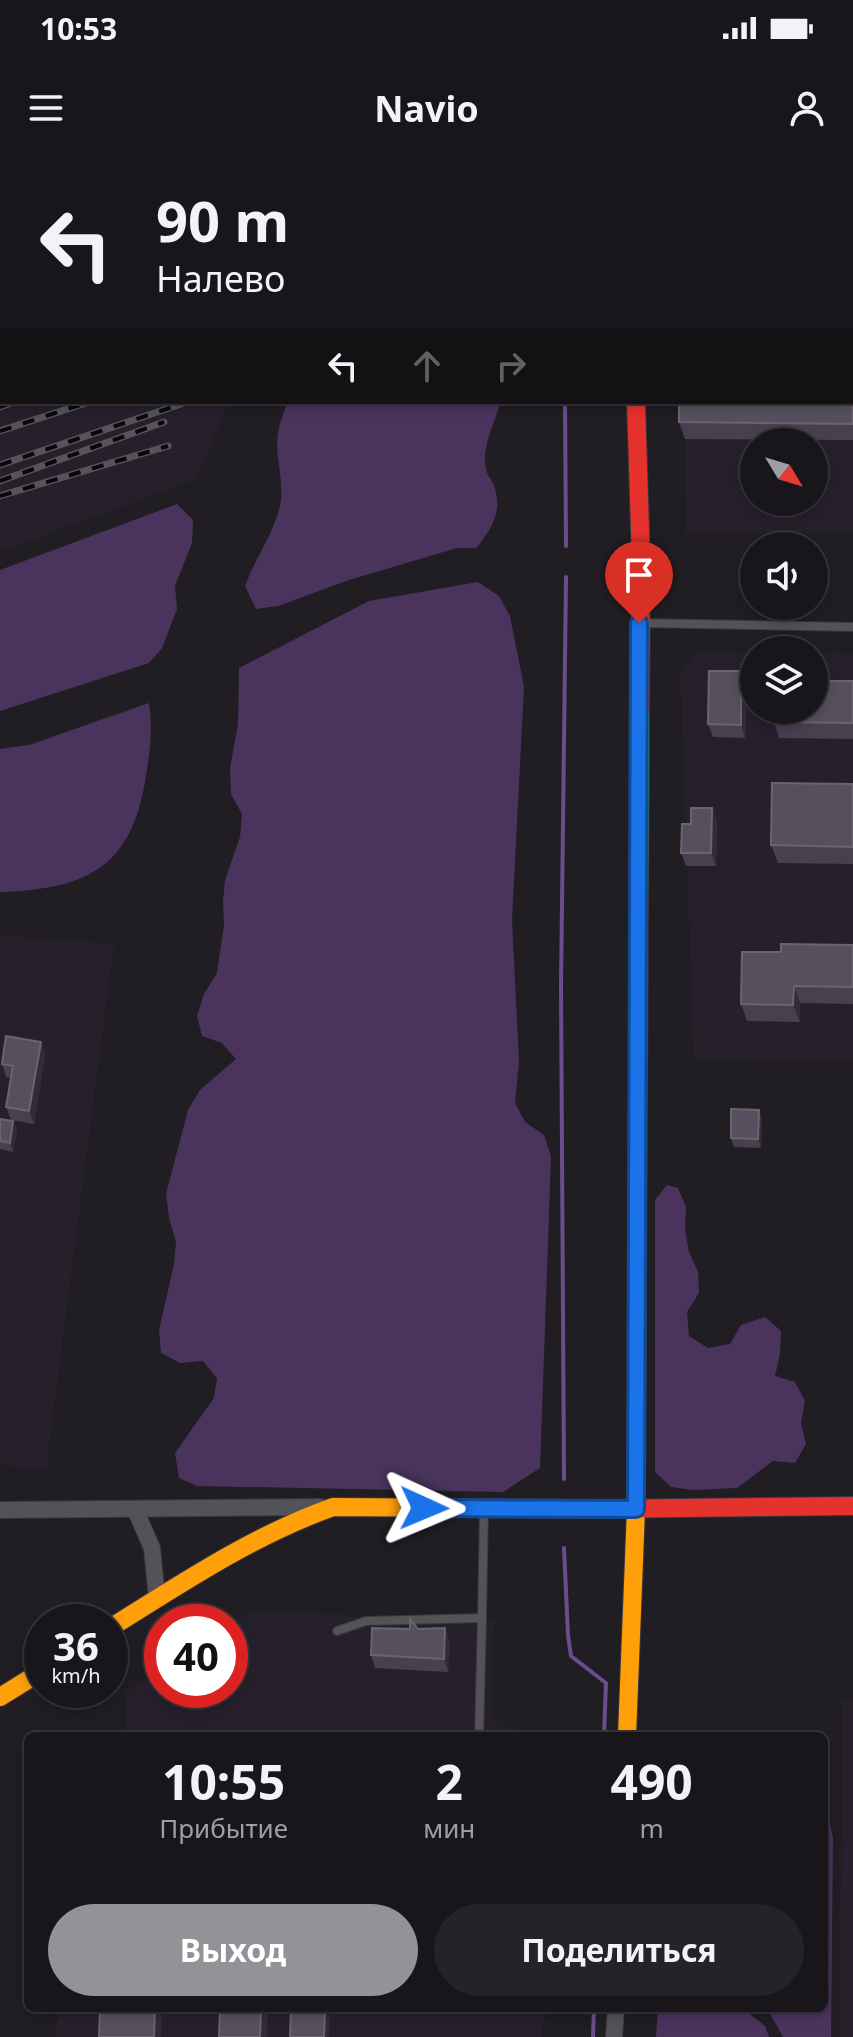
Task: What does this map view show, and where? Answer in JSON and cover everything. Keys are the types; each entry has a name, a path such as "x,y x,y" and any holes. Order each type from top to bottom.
{"street":[{"path":"627,1732 636,1509 641,562 636,404"},
{"path":"0,1510 853,1506"},
{"path":"128,1617 253,1540 299,1518 333,1507"},
{"path":"135,1509 152,1548 157,1599"},
{"path":"0,1697 24,1682"},
{"path":"614,2037 616,2012"}],"lane":[{"path":"639,623 853,627"},
{"path":"479,1732 484,1508"},
{"path":"337,1631 366,1621 482,1618"}],"shaded area":[{"path":"0,404 226,404 196,479 0,552"},
{"path":"287,404 500,404 485,452 486,469 494,486 497,504 487,534 476,548 457,548 349,580 278,606 256,609 245,586 280,506 277,441"},
{"path":"685,404 853,404 853,532 686,534"},
{"path":"177,504 193,520 192,543 175,586 177,609 162,648 149,663 0,711 0,570"},
{"path":"478,582 499,596 510,616 524,687 512,920 519,1061 515,1103 525,1122 544,1135 551,1156 540,1468 503,1492 197,1486 179,1478 175,1453 214,1398 217,1378 203,1361 180,1363 161,1353 159,1330 176,1242 166,1194 188,1110 200,1090 236,1059 222,1043 202,1036 197,1016 204,994 217,973 224,925 225,880 240,837 242,814 231,794 230,768 238,724 239,668 369,601"},
{"path":"696,652 740,653 740,724 828,724 828,653 853,654 853,1061 694,1060 680,670"},
{"path":"149,703 150,748 146,776 130,833 117,852 81,878 58,886 0,892 0,749 29,745"},
{"path":"0,935 114,944 46,1469 0,1465"},
{"path":"667,1185 678,1188 686,1207 685,1229 689,1252 698,1272 699,1293 687,1312 689,1336 708,1348 730,1344 741,1325 765,1317 781,1331 775,1376 795,1382 805,1401 801,1423 806,1444 795,1463 773,1461 737,1488 693,1490 671,1487 655,1472 655,1200"},
{"path":"249,1611 494,1620 491,1717 521,1732 126,1732 128,1691 144,1680 144,1708 248,1708"},
{"path":"842,1701 853,1701 853,2037 840,2037"},
{"path":"828,1814 833,1838 831,2037 783,2037 769,2012 828,2012"},
{"path":"58,2012 545,2012 542,2037 55,2037"},
{"path":"658,2012 747,2012 765,2026 769,2037 656,2037"}],"building":[{"path":"679,404 853,404 853,424 679,422"},
{"path":"709,671 740,671 741,725 708,724"},
{"path":"828,681 853,681 853,723 828,723"},
{"path":"772,783 853,784 853,847 771,845"},
{"path":"691,808 712,808 711,853 681,853 682,824 691,824"},
{"path":"781,944 853,945 853,987 794,986 793,1005 741,1004 742,952 781,952"},
{"path":"6,1036 41,1042 29,1111 6,1107 13,1066 2,1064"},
{"path":"731,1109 759,1110 758,1139 731,1138"},
{"path":"0,1119 13,1121 10,1143 0,1141"},
{"path":"410,1619 418,1629 445,1628 444,1659 371,1655 372,1628 410,1629"},
{"path":"100,2012 155,2012 154,2037 99,2037"},
{"path":"220,2012 261,2012 260,2037 219,2037"},
{"path":"291,2012 325,2012 324,2037 290,2037"}],"waterway":[{"path":"565,404 566,546"},
{"path":"564,1479 561,986 566,577"},
{"path":"564,1548 571,1656 606,1683 604,1732"},
{"path":"593,2037 594,2012"}],"railway":[{"path":"0,407 8,404"},
{"path":"0,431 83,404"},
{"path":"0,465 181,404"},
{"path":"0,481 164,422"},
{"path":"0,496 168,446"}],"traffic: fast":[{"path":"637,1294 640,713"}],"traffic: slow":[{"path":"627,1732 636,1509 637,1294"},
{"path":"128,1617 246,1546 333,1507 598,1509"},
{"path":"0,1697 24,1682"}],"traffic: jam":[{"path":"636,404 641,562 640,713"},
{"path":"598,1509 853,1506"}],"route":[{"path":"424,1508 636,1509 639,623"}]}
